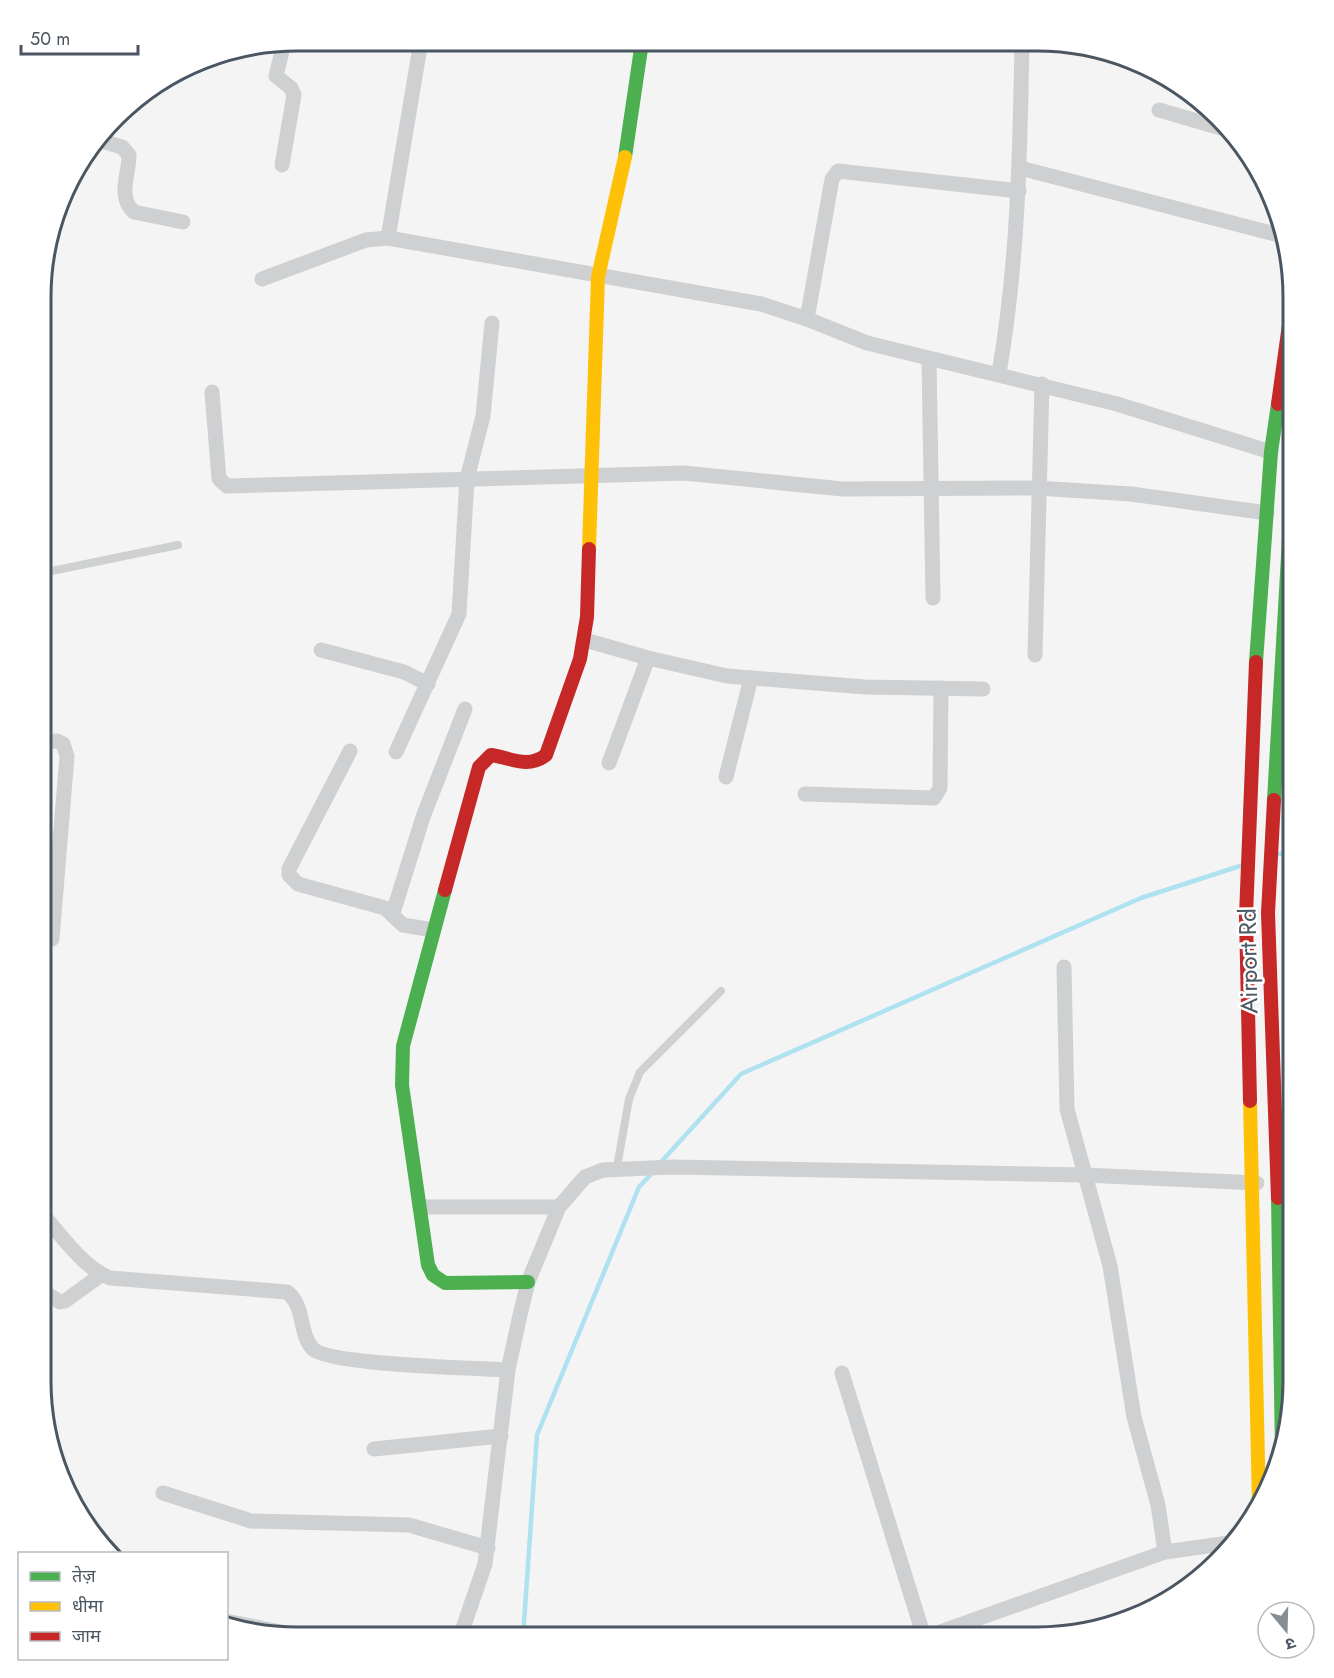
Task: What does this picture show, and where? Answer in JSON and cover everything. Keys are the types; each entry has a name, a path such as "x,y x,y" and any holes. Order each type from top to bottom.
{"main road":[{"path":"528,1282 440,1281 428,1265 401,1067 406,1026 478,767 491,755 529,765 536,763 546,755 585,640 598,276 623,169 641,51"},
{"path":"1259,1488 1254,1182 1246,916 1256,664 1271,452 1283,367"},
{"name":"Airport Rd","path":"1283,653 1268,913 1283,1306"}],"street":[{"path":"388,238 419,51"},
{"path":"999,373 1010,307 1019,191 1022,51"},
{"path":"282,52 276,76 279,81 291,88 294,95 282,165"},
{"path":"1159,110 1214,126"},
{"path":"106,142 122,147 129,155 125,191 125,201 129,207 134,212 183,222"},
{"path":"1020,168 1275,234"},
{"path":"807,319 832,179 838,171 1019,191"},
{"path":"262,279 366,240 388,238 727,297 807,319 867,343 929,359 999,373 1117,404 1271,452"},
{"path":"396,752 459,614 467,479 483,416 492,323"},
{"path":"929,359 933,598"},
{"path":"1035,655 1037,488 1042,384"},
{"path":"212,392 219,479 227,486 467,479 514,480 591,475 684,473 843,489 1037,488 1158,497 1267,513"},
{"path":"585,640 714,674 865,687 983,689"},
{"path":"321,650 404,672 428,684"},
{"path":"609,764 648,658"},
{"path":"726,777 751,678"},
{"path":"805,794 934,798 940,788 941,688"},
{"path":"393,913 423,817 465,709"},
{"path":"51,741 63,744 67,756 52,939"},
{"path":"350,751 289,869 289,875 298,884 385,908 403,924 433,930"},
{"path":"1064,967 1067,1109 1110,1266 1134,1417 1158,1505 1165,1552"},
{"path":"463,1627 485,1564 488,1548 508,1370 528,1282 559,1207 585,1177 617,1167 673,1167 1084,1175 1278,1185"},
{"path":"420,1207 559,1207"},
{"path":"51,1223 101,1275 121,1280 287,1292 300,1307 313,1349 331,1357 508,1370"},
{"path":"51,1296 60,1302 65,1301 101,1275"},
{"path":"842,1373 875,1486 922,1627"},
{"path":"374,1449 501,1436"},
{"path":"163,1493 251,1521 410,1525 488,1548"},
{"path":"953,1627 1165,1552 1221,1544"}],"lane":[{"path":"51,571 178,545"},
{"path":"617,1167 629,1100 640,1072 721,991"}],"waterway":[{"path":"661,1162 741,1074 1141,898 1240,866"},
{"path":"524,1627 537,1435 639,1187 654,1171"}],"traffic: fast":[{"path":"625,157 641,51"},
{"path":"1256,662 1271,452 1278,404"},
{"path":"1274,800 1283,643"},
{"path":"445,890 403,1046 402,1085 428,1265 433,1275 445,1283 528,1282"},
{"path":"1278,1198 1281,1408"}],"traffic: slow":[{"path":"589,549 598,277 625,157"},
{"path":"1250,1101 1259,1488"}],"traffic: jam":[{"path":"1278,404 1283,368"},
{"path":"445,890 479,767 491,755 526,762 546,755 580,659 587,617 589,549"},
{"path":"1250,1101 1246,916 1256,662"},
{"path":"1274,800 1268,913 1278,1198"}]}
